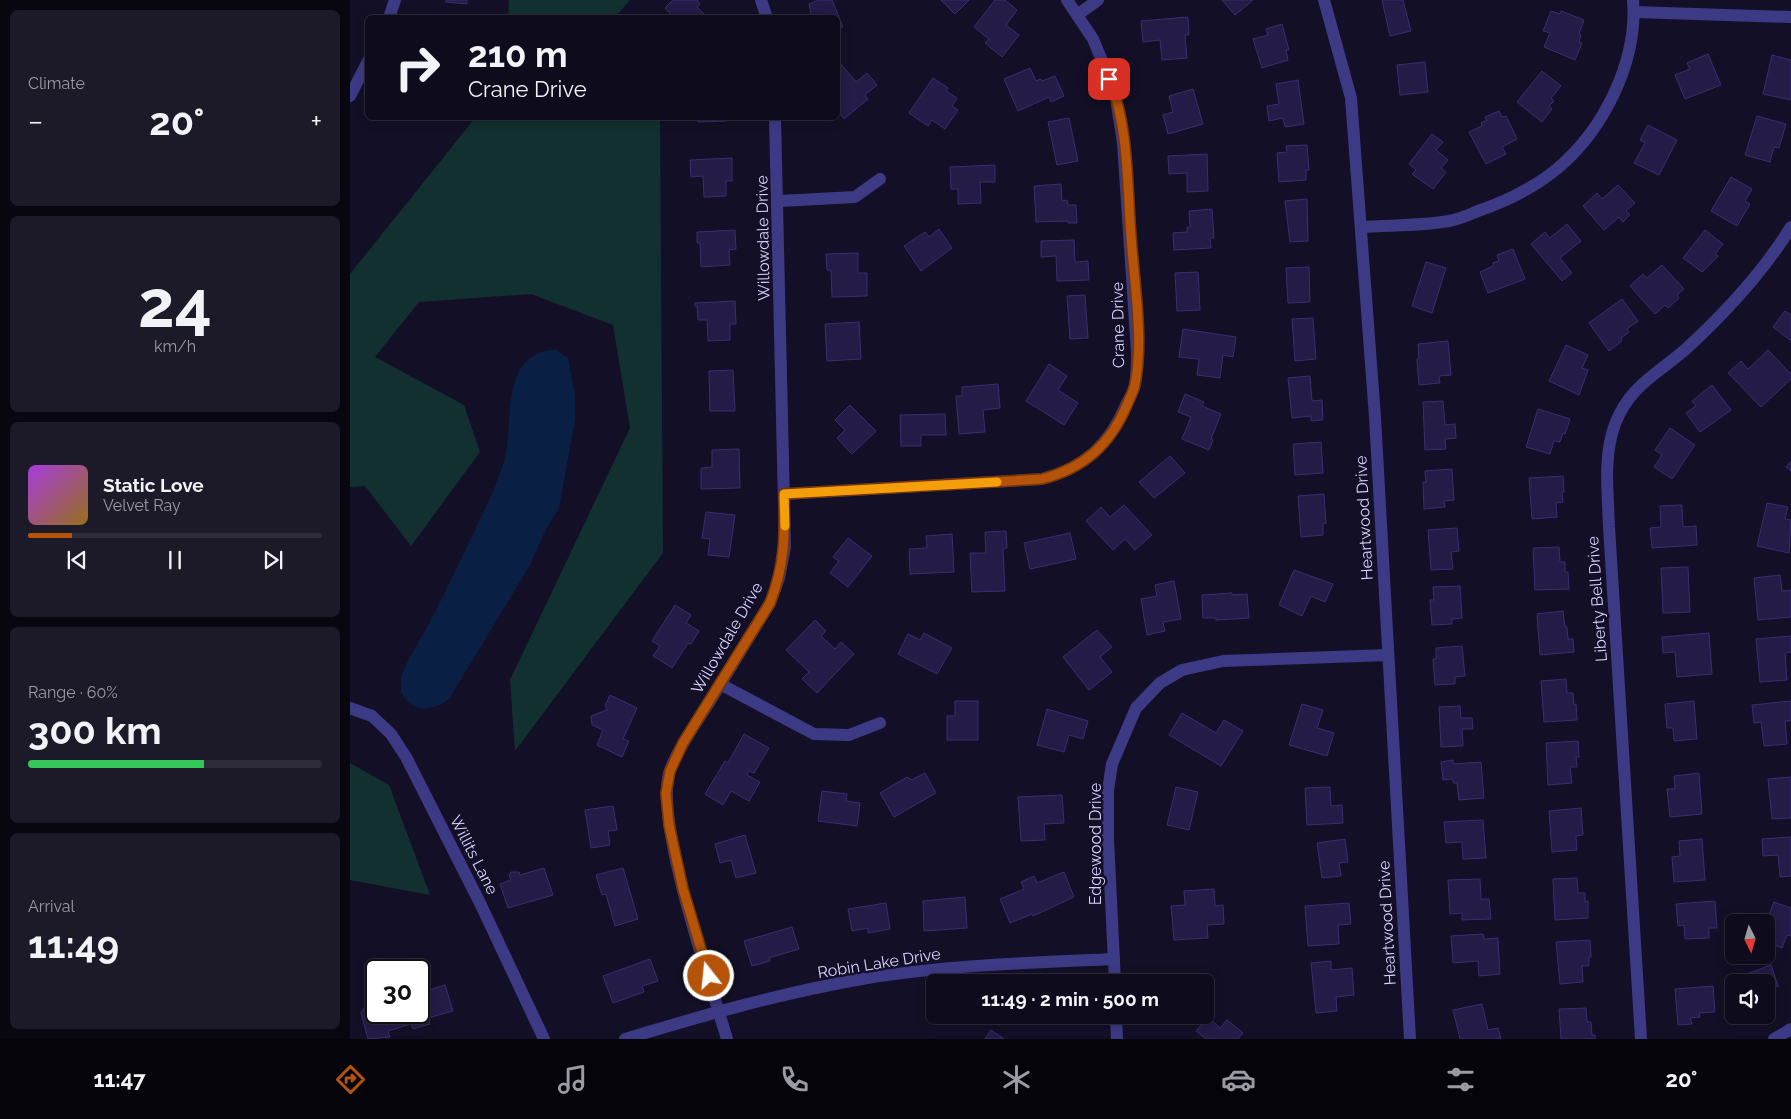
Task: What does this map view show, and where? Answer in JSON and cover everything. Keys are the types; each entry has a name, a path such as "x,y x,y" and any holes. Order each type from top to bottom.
{"street":[{"path":"390,15 395,0"},
{"path":"761,0 766,15"},
{"name":"Crane Drive","path":"784,494 1042,479 1064,474 1103,446 1122,416 1135,385 1138,352 1124,143 1115,92 1093,39 1067,0"},
{"path":"1077,14 1098,0"},
{"name":"Heartwood Drive","path":"1324,0 1351,98 1362,227 1376,427 1410,1039"},
{"path":"1362,227 1450,221 1506,202 1559,168 1605,114 1613,97 1627,60 1633,6 1791,17"},
{"path":"350,96 365,67"},
{"name":"Willowdale Drive","path":"727,1039 683,889 669,825 666,793 670,771 683,743 770,603 779,578 785,547 779,201 775,120"},
{"path":"779,201 855,198 880,179"},
{"name":"Liberty Bell Drive","path":"1641,1039 1609,527 1608,461 1614,425 1627,399 1637,387 1686,349 1755,280 1791,227"},
{"name":"Edgewood Drive","path":"1115,974 1108,839 1108,790 1112,764 1136,708 1160,683 1182,670 1223,661 1388,655"},
{"path":"720,684 814,734 849,735 880,723"},
{"name":"Willits Lane","path":"350,708 372,716 391,734 406,757 480,902 544,1039"},
{"name":"Robin Lake Drive","path":"625,1039 719,1010 857,980 990,964 1114,959"},
{"path":"1116,1024 1117,1039"},
{"path":"1774,1039 1791,1029"}],"green space":[{"path":"509,0 630,0 617,15 508,15"},
{"path":"473,120 660,120 663,553 515,751 510,680 630,428 613,325 531,294 419,302 375,357 464,405 480,452 411,546 365,486 350,487 350,274"},
{"path":"350,763 389,785 430,895 350,880"}],"water":[{"path":"556,350 568,358 575,395 575,420 559,508 546,529 530,565 449,699 429,708 417,707 411,704 401,692 401,677 485,510 497,481 507,446 512,392 517,376 525,363 538,354"}],"building":[{"path":"446,0 467,0 467,4 446,2"},
{"path":"673,0 697,0 700,4 697,7 705,15 671,15 665,8"},
{"path":"819,0 832,0 838,15 811,15 809,4"},
{"path":"941,0 969,0 955,14"},
{"path":"995,0 1005,0 1017,10 1006,25 1019,35 1002,57 985,43 989,39 974,27"},
{"path":"1222,0 1253,0 1235,15"},
{"path":"1382,0 1403,0 1411,31 1390,36"},
{"path":"1551,11 1560,14 1561,11 1584,20 1579,34 1581,35 1579,42 1582,43 1575,60 1544,47 1550,33 1543,31"},
{"path":"1188,17 1189,35 1185,35 1187,58 1162,60 1160,40 1143,42 1141,21"},
{"path":"1282,24 1289,50 1286,50 1288,60 1262,68 1253,39 1268,35 1266,29"},
{"path":"1708,54 1721,85 1685,99 1675,75 1690,69 1687,63"},
{"path":"1772,55 1791,60 1791,100 1763,94"},
{"path":"1425,62 1428,92 1400,95 1397,65"},
{"path":"840,63 856,82 867,73 877,85 865,95 868,99 844,119 840,114"},
{"path":"1030,68 1036,81 1041,79 1042,81 1055,76 1064,96 1051,102 1049,97 1018,111 1004,79"},
{"path":"1542,71 1561,86 1551,98 1554,101 1549,106 1552,109 1542,122 1517,102"},
{"path":"933,78 948,88 946,91 957,98 952,106 958,110 945,129 932,120 928,126 909,113"},
{"path":"1298,80 1304,124 1285,127 1283,118 1269,121 1267,106 1279,104 1276,84"},
{"path":"1193,89 1203,124 1168,134 1163,115 1173,112 1169,96"},
{"path":"1499,111 1502,117 1506,116 1517,139 1502,147 1506,154 1486,164 1469,132 1482,126 1481,123 1487,120 1485,117"},
{"path":"1757,116 1786,124 1779,148 1774,147 1770,162 1745,155"},
{"path":"1069,118 1078,161 1057,165 1048,122"},
{"path":"698,120 727,120 727,121 698,122"},
{"path":"1648,125 1677,140 1659,175 1634,163 1645,143 1640,140"},
{"path":"1432,134 1443,142 1436,150 1448,160 1441,168 1446,172 1433,189 1412,174 1416,170 1409,164"},
{"path":"1307,145 1309,170 1306,170 1306,180 1279,182 1277,153 1287,152 1286,146"},
{"path":"1207,154 1208,191 1187,192 1187,173 1169,174 1168,156"},
{"path":"732,158 732,181 726,181 726,196 704,197 703,176 691,177 690,160"},
{"path":"995,165 995,182 980,182 981,203 958,204 958,189 951,189 950,167"},
{"path":"1731,177 1752,189 1745,201 1750,204 1737,226 1711,211"},
{"path":"1061,184 1062,201 1067,200 1068,205 1076,205 1077,223 1068,223 1068,221 1036,222 1034,186"},
{"path":"1618,185 1635,203 1626,211 1630,215 1623,222 1619,217 1604,230 1583,206 1597,193 1602,199"},
{"path":"1307,199 1308,241 1290,242 1285,201"},
{"path":"1212,209 1214,238 1210,238 1211,248 1174,250 1173,233 1187,232 1187,227 1190,227 1189,211"},
{"path":"1567,224 1581,241 1560,258 1572,273 1562,281 1531,244 1545,232 1550,238"},
{"path":"939,229 952,248 921,271 904,246 925,232 929,237"},
{"path":"735,230 736,249 729,250 730,265 701,267 700,243 697,243 697,232"},
{"path":"1705,230 1723,244 1715,254 1718,256 1702,272 1683,258"},
{"path":"1074,240 1075,262 1088,261 1089,280 1057,281 1056,256 1041,257 1041,241"},
{"path":"1513,249 1525,279 1488,293 1480,272 1499,261 1497,255"},
{"path":"858,253 858,273 867,273 867,296 832,297 831,270 827,270 826,254"},
{"path":"1426,262 1446,268 1432,313 1412,306"},
{"path":"1662,265 1684,289 1677,295 1679,298 1668,308 1665,305 1655,314 1630,286 1643,274 1647,278"},
{"path":"1309,267 1310,302 1288,303 1286,268"},
{"path":"1198,272 1200,310 1177,311 1175,273"},
{"path":"1085,295 1088,338 1070,339 1067,296"},
{"path":"1622,299 1638,321 1627,329 1629,332 1621,338 1622,341 1609,351 1589,323"},
{"path":"735,301 736,324 730,324 730,340 708,341 707,320 698,320 695,303"},
{"path":"1785,311 1791,315 1791,341 1773,327"},
{"path":"1313,318 1316,359 1295,361 1292,319"},
{"path":"859,322 861,359 827,361 825,324"},
{"path":"1183,329 1236,337 1233,357 1223,355 1220,378 1197,375 1199,359 1179,357"},
{"path":"1448,341 1451,375 1439,376 1440,383 1419,385 1418,344"},
{"path":"1566,345 1588,355 1582,368 1588,370 1579,395 1549,381"},
{"path":"1768,350 1791,374 1791,379 1761,407 1728,373 1741,361 1748,369"},
{"path":"1049,364 1067,376 1058,390 1078,403 1064,425 1026,401"},
{"path":"733,370 735,411 710,411 709,371"},
{"path":"1310,376 1312,401 1322,400 1323,420 1311,421 1311,416 1292,418 1288,378"},
{"path":"998,384 1000,408 983,410 985,432 959,434 956,396 962,396 962,387"},
{"path":"1712,385 1731,410 1700,432 1686,413 1696,406 1692,401"},
{"path":"1185,394 1204,402 1202,406 1221,414 1211,439 1213,440 1209,450 1182,439 1191,417 1178,412"},
{"path":"1443,401 1445,425 1455,424 1456,438 1445,439 1446,449 1425,450 1423,402"},
{"path":"850,405 876,431 852,454 837,438 845,430 835,420"},
{"path":"1538,409 1570,419 1565,434 1563,433 1560,442 1554,441 1550,454 1526,447"},
{"path":"945,414 946,435 921,435 921,446 901,446 900,415"},
{"path":"1670,428 1695,445 1672,479 1654,467 1662,455 1655,450"},
{"path":"1321,442 1323,473 1295,475 1293,444"},
{"path":"739,449 740,488 701,489 701,468 712,467 712,450"},
{"path":"1170,456 1185,473 1154,498 1139,482"},
{"path":"1791,461 1791,471 1786,467"},
{"path":"1452,469 1454,500 1444,501 1445,507 1424,509 1423,482 1426,482 1425,471"},
{"path":"1563,476 1563,502 1556,503 1557,517 1532,519 1529,478"},
{"path":"1324,494 1326,523 1323,524 1323,535 1301,537 1298,496"},
{"path":"1767,503 1788,507 1785,519 1791,520 1789,553 1757,546"},
{"path":"1124,505 1152,535 1135,550 1125,539 1113,550 1086,521 1101,507 1110,517"},
{"path":"1682,505 1683,527 1696,526 1697,545 1652,548 1650,528 1661,527 1660,506"},
{"path":"706,512 735,515 729,557 708,555 710,539 702,538"},
{"path":"1457,528 1459,551 1451,552 1453,569 1431,570 1428,530"},
{"path":"1006,531 1007,548 1003,549 1005,591 972,592 970,553 986,553 985,532"},
{"path":"1070,533 1076,559 1030,569 1024,543"},
{"path":"952,534 954,572 910,574 909,549 927,548 926,536"},
{"path":"848,538 872,556 848,587 830,573 839,561 833,557"},
{"path":"1559,547 1560,562 1565,562 1565,572 1568,572 1569,589 1535,590 1533,548"},
{"path":"1688,567 1690,612 1663,613 1661,568"},
{"path":"1294,570 1333,584 1325,602 1311,596 1302,616 1279,605"},
{"path":"1780,575 1782,591 1791,590 1791,617 1758,620 1754,578"},
{"path":"1174,581 1181,619 1163,622 1165,631 1147,635 1141,599 1157,596 1155,585"},
{"path":"1460,586 1462,618 1452,619 1452,624 1432,625 1430,600 1434,600 1433,587"},
{"path":"1232,593 1232,595 1247,594 1249,618 1216,620 1216,618 1203,618 1202,595"},
{"path":"675,605 691,615 686,623 699,631 691,644 688,643 672,668 653,656 660,646 652,641"},
{"path":"1563,611 1568,639 1573,639 1574,652 1540,655 1537,614"},
{"path":"815,620 826,631 821,636 835,649 841,642 854,654 817,693 802,679 809,672 786,650"},
{"path":"1097,630 1112,647 1100,657 1112,672 1089,690 1063,657"},
{"path":"924,633 952,648 937,674 898,654 908,634 920,640"},
{"path":"1709,633 1712,674 1677,677 1675,652 1663,653 1662,637"},
{"path":"1791,636 1791,652 1785,653 1787,680 1760,682 1756,639"},
{"path":"1462,646 1465,676 1455,677 1455,684 1435,685 1433,659 1436,659 1436,648"},
{"path":"1566,679 1567,693 1573,693 1574,705 1576,704 1577,720 1544,722 1541,681"},
{"path":"610,695 637,708 623,739 629,741 622,757 597,745 603,730 592,725 591,716 607,710 605,706"},
{"path":"955,701 978,701 978,740 947,740 947,716 955,716"},
{"path":"1694,701 1697,739 1674,741 1673,728 1667,728 1665,704"},
{"path":"1791,701 1791,721 1785,721 1787,744 1764,746 1761,722 1754,723 1752,705"},
{"path":"1302,704 1323,710 1317,728 1334,733 1327,756 1289,745"},
{"path":"1460,706 1461,718 1472,718 1473,729 1462,729 1463,746 1441,747 1439,707"},
{"path":"1047,709 1088,721 1083,739 1069,735 1064,752 1037,745"},
{"path":"1182,713 1216,733 1224,720 1243,731 1221,766 1169,735"},
{"path":"744,734 769,748 754,773 749,771 747,775 760,782 749,801 731,791 723,805 705,794 725,761 728,763"},
{"path":"1578,741 1579,757 1576,757 1577,767 1570,767 1572,783 1548,785 1546,743"},
{"path":"1453,760 1453,764 1481,762 1484,798 1459,800 1457,783 1453,783 1453,779 1443,780 1441,762"},
{"path":"925,773 936,793 894,817 880,793 907,777 912,780"},
{"path":"1699,773 1702,814 1670,817 1667,789 1675,789 1674,776"},
{"path":"1791,777 1791,818 1772,819 1768,779"},
{"path":"1176,787 1198,792 1189,830 1167,825"},
{"path":"1330,787 1331,806 1342,805 1343,823 1307,825 1305,788"},
{"path":"822,791 847,794 846,801 860,803 857,826 818,821"},
{"path":"1062,795 1064,823 1044,824 1045,840 1021,841 1018,797"},
{"path":"613,806 617,830 608,831 610,845 591,848 585,810"},
{"path":"1581,808 1583,835 1576,836 1577,850 1552,852 1549,811"},
{"path":"1483,820 1486,858 1463,859 1462,842 1446,843 1444,822"},
{"path":"745,835 756,873 736,878 731,860 720,863 715,844"},
{"path":"1791,837 1791,876 1780,877 1778,855 1763,856 1762,839"},
{"path":"1345,839 1348,862 1339,863 1341,876 1322,878 1317,843"},
{"path":"1702,839 1705,880 1674,882 1672,857 1680,856 1679,841"},
{"path":"544,868 553,895 508,908 500,884 511,880 509,875 511,872 519,872 520,875"},
{"path":"623,868 638,919 615,926 606,894 602,895 596,875"},
{"path":"1064,872 1074,897 1033,916 1032,914 1010,923 1000,899 1024,889 1021,882 1034,876 1037,883"},
{"path":"1577,878 1578,893 1585,893 1585,902 1588,901 1588,918 1555,920 1553,879"},
{"path":"1480,879 1481,899 1489,899 1491,919 1462,920 1462,913 1450,914 1448,880"},
{"path":"1214,889 1215,906 1223,905 1224,924 1207,925 1208,938 1174,940 1171,906 1185,905 1184,891"},
{"path":"965,897 967,928 924,931 923,901"},
{"path":"1715,901 1717,928 1709,928 1709,938 1685,939 1684,925 1678,926 1676,904"},
{"path":"1774,902 1791,908 1791,936 1787,935 1782,948 1775,945 1775,914 1769,914"},
{"path":"886,903 890,929 868,933 868,928 852,931 848,909"},
{"path":"1349,903 1351,924 1338,925 1339,944 1308,946 1305,906"},
{"path":"792,927 799,949 769,958 770,961 752,966 744,941"},
{"path":"1483,934 1484,939 1498,938 1500,974 1479,976 1478,961 1453,963 1451,936"},
{"path":"1590,940 1591,957 1589,957 1589,966 1582,966 1583,982 1560,984 1556,942"},
{"path":"650,959 658,981 642,986 644,992 613,1003 603,976"},
{"path":"1331,961 1331,970 1352,968 1354,995 1336,997 1337,1011 1316,1013 1311,963"},
{"path":"1771,965 1774,974 1747,974"},
{"path":"445,985 453,1011 430,1017 430,990"},
{"path":"1713,986 1715,1012 1699,1013 1700,1017 1690,1018 1692,1024 1678,1025 1675,989"},
{"path":"1482,1004 1488,1030 1498,1028 1501,1039 1460,1039 1453,1010"},
{"path":"365,1007 365,1024 411,1024 388,1031 390,1037 368,1039 361,1013"},
{"path":"1586,1008 1587,1022 1591,1022 1592,1035 1595,1035 1595,1039 1561,1039 1559,1009"},
{"path":"1227,1020 1243,1033 1238,1039 1206,1039 1196,1031 1202,1024 1214,1022 1220,1028"},
{"path":"411,1024 430,1024 413,1029"},
{"path":"991,1030 1004,1039 985,1039"}],"slow traffic":[{"path":"785,526 784,494 997,482"}],"route":[{"path":"709,976 683,889 669,825 666,793 670,771 683,743 770,603 779,578 785,547 784,494 1042,479 1064,474 1103,446 1122,416 1135,385 1138,352 1124,143 1115,92 1109,79"}]}
